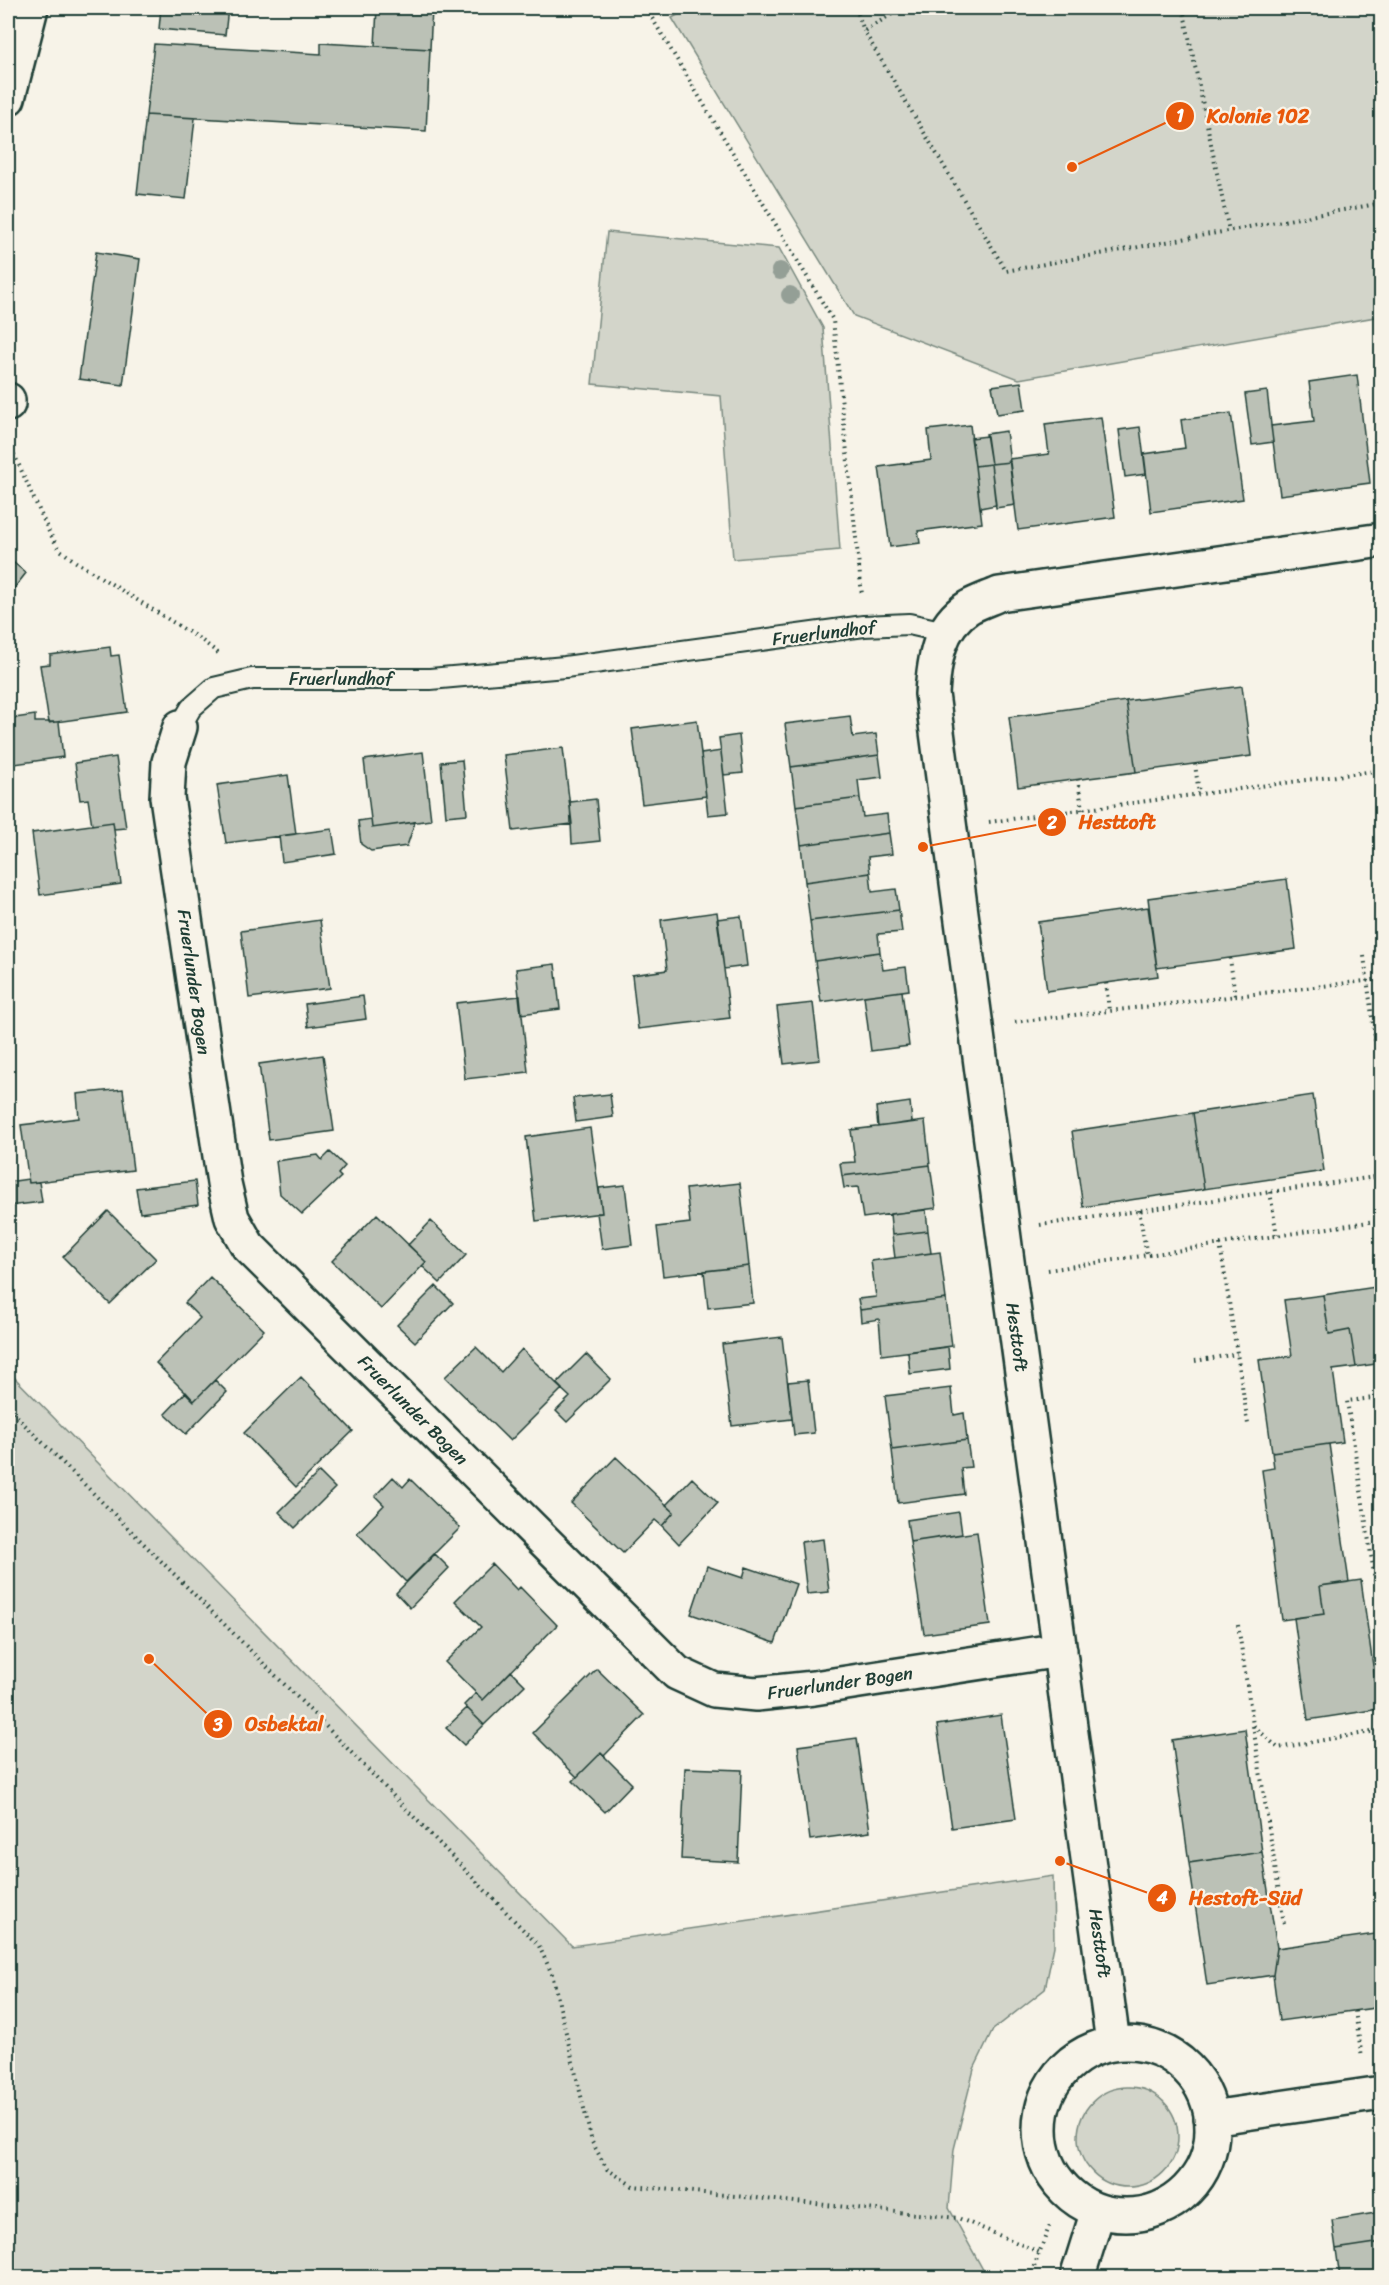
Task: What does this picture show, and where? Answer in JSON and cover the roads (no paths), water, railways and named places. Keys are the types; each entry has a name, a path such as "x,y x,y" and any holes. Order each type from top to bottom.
{"street":[{"path":"8,98 31,8"},
{"path":"945,632 968,608 999,594 1382,540"},
{"name":"Hesttoft","path":"945,632 934,661 932,694 1113,2043"},
{"name":"Fruerlunder Bogen","path":"180,727 169,762 167,797 224,1182 232,1218 248,1246 677,1673 714,1690 756,1694 814,1688 1060,1650"},
{"path":"1113,2043 1141,2044 1167,2053 1188,2069 1204,2092 1211,2118 1210,2147 1200,2174 1181,2196 1155,2211 1127,2216 1098,2211 1080,2203 1064,2190 1048,2168 1040,2142 1040,2115 1049,2089 1065,2067 1087,2051 1113,2043"},
{"path":"1211,2118 1374,2094"},
{"path":"1077,2277 1098,2211"}],"lane":[{"name":"Fruerlundhof","path":"180,727 191,708 214,688 252,679 430,679 565,668 864,626 909,624 945,632"}],"place":[{"name":"Kolonie 102","path":"1072,167"},
{"name":"Hesttoft","path":"923,847"},
{"name":"Osbektal","path":"149,1659"},
{"name":"Hestoft-Süd","path":"1060,1861"}]}
